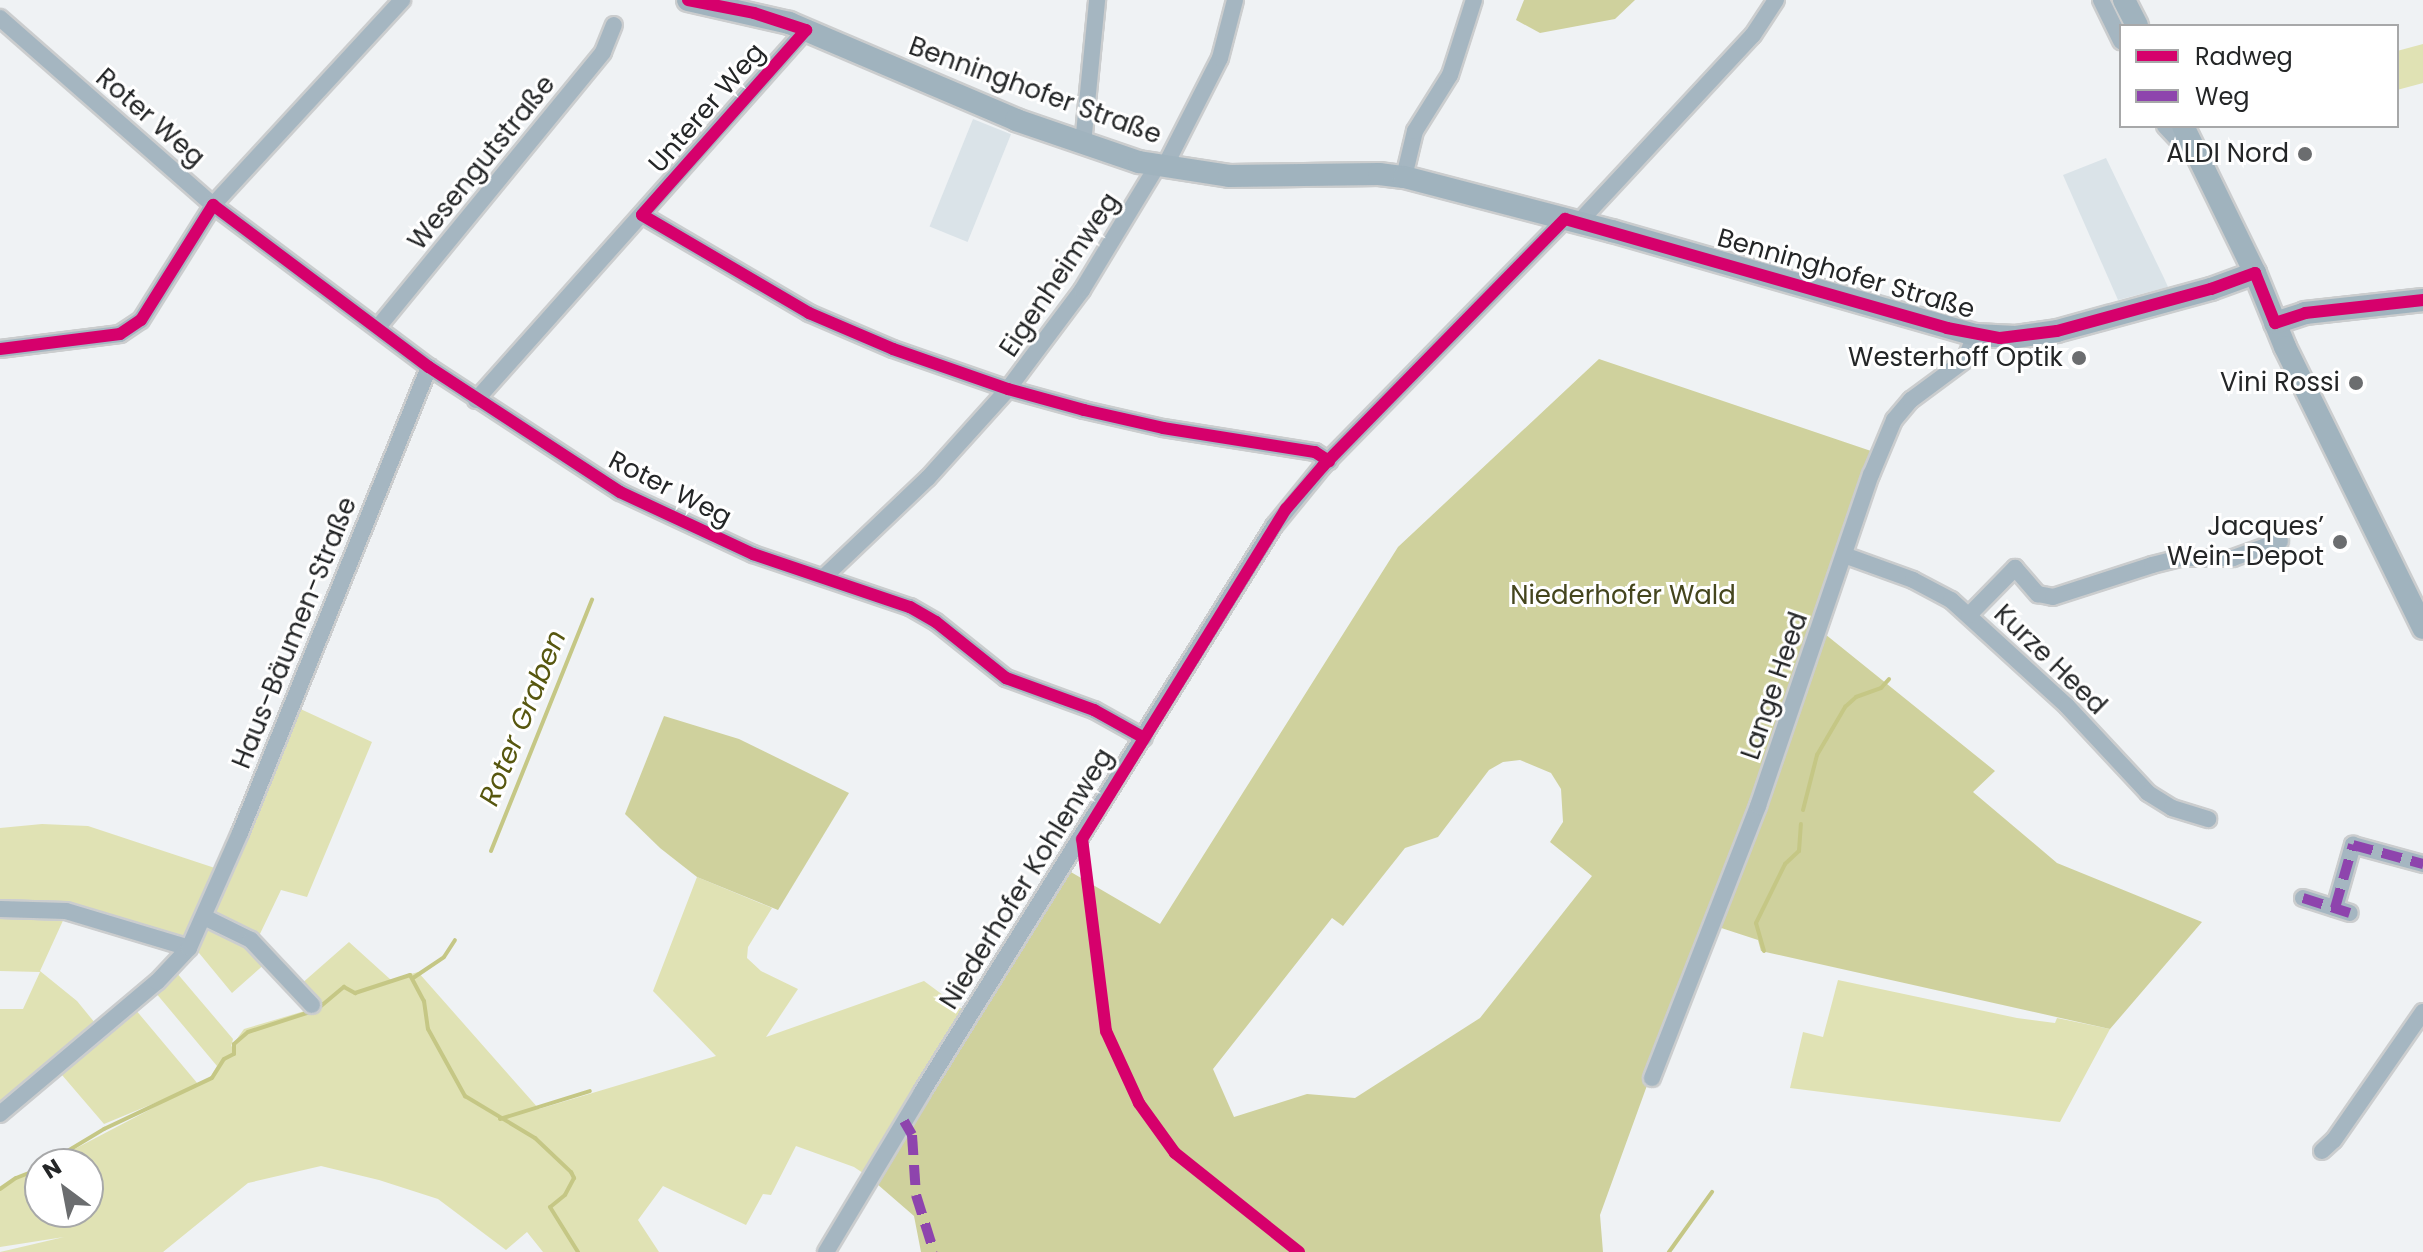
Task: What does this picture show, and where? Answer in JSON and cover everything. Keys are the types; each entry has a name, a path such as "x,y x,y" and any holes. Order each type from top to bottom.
{"main road":[{"name":"Benninghofer Straße","path":"688,0 754,13 806,30 908,75 1083,144 1161,167 1229,176 1379,174 1404,177 1975,335 2016,337 2057,331 2211,289 2255,273"},
{"path":"2124,0 2136,24"},
{"path":"2187,135 2423,628"},
{"path":"2275,323 2305,313 2423,300"}],"street":[{"path":"0,349 120,334 141,320 213,205 402,0"},
{"path":"1083,144 1097,0"},
{"name":"Eigenheimweg","path":"825,576 928,478 1008,389 1082,290 1161,167 1220,58 1235,0"},
{"path":"1404,177 1415,131 1450,75 1474,0"},
{"name":"Niederhofer Kohlenweg","path":"826,1252 1274,526 1329,461 1721,71 1753,35 1776,0"},
{"path":"2101,0 2119,37"},
{"name":"Roter Weg","path":"0,18 213,205 379,326 429,367 620,492 753,554 910,607 936,622 1006,678 1094,710 1144,738"},
{"name":"Wesengutstraße","path":"379,326 603,52 614,25"},
{"name":"Unterer Weg","path":"476,400 806,30"},
{"path":"2167,128 2180,142 2187,135"},
{"path":"642,215 809,313 893,349 1008,389 1163,428 1315,452 1329,461"},
{"name":"Lange Heed","path":"1652,1078 1758,806 1894,420 1911,400 1965,360 1975,335"},
{"name":"Haus-Bäumen-Straße","path":"0,1114 157,982 189,948 429,367"},
{"path":"1969,615 2015,568 2038,594 2053,597 2152,565 2181,558 2233,558 2280,541"},
{"name":"Kurze Heed","path":"1844,555 1913,580 1951,600 2067,706 2148,793 2172,808 2208,819"},
{"path":"2303,898 2343,911 2353,845 2423,864"},
{"path":"0,909 66,911 189,948"},
{"path":"204,917 251,940 312,1005"},
{"path":"2322,1151 2334,1140 2423,1012"}],"shaded area":[{"path":"973,119 1011,134 968,242 930,227"},
{"path":"2106,158 2168,287 2118,300 2063,175"}],"green space":[{"path":"1524,0 1635,0 1615,19 1540,33 1516,20"},
{"path":"2423,44 2423,83 2399,89 2399,50"},
{"name":"Niederhofer Wald","path":"1599,359 1874,452 1820,630 1995,771 1973,792 2057,863 2202,922 2110,1029 1761,951 1758,940 1706,923 1600,1215 1603,1252 921,1252 914,1216 869,1177 1064,868 1160,924 1398,547","holes":["1520,760 1551,773 1561,789 1563,822 1550,842 1592,876 1480,1018 1355,1098 1307,1094 1234,1117 1213,1069 1332,918 1343,926 1405,848 1438,837 1489,770 1503,762"]},
{"path":"294,706 372,742 307,897 281,890 258,938 268,961 232,993 185,936 174,940 66,914 40,971 77,1001 104,1034 135,1009 198,1084 209,1079 217,1066 155,992 176,972 233,1039 231,1047 244,1029 308,1010 300,985 349,942 391,980 418,972 539,1109 716,1056 653,991 697,877 772,908 748,947 747,958 761,971 798,989 766,1037 924,981 970,1015 869,1177 854,1167 796,1146 771,1195 763,1194 746,1225 663,1186 638,1220 659,1252 543,1252 527,1232 506,1250 438,1199 321,1166 248,1183 163,1252 0,1252 64,1237 0,1247 0,1188 24,1175 24,1228 104,1228 104,1148 77,1148 191,1088 104,1124 50,1061 0,1103 0,1009 23,1009 40,972 0,971 0,828 42,824 88,826 230,873"},
{"path":"664,716 739,739 849,793 778,910 697,877 660,848 625,814"},
{"path":"1838,980 2017,1018 2055,1023 2057,1018 2110,1029 2060,1122 1790,1088 1803,1032 1823,1037"}],"waterway":[{"name":"Roter Graben","path":"491,851 592,600"},
{"name":"Lange Heed","path":"1803,810 1817,755 1845,707 1856,697 1881,688 1889,679"},
{"name":"Lange Heed","path":"1764,951 1756,923 1785,864 1799,851 1801,824"},
{"name":"Roter Graben","path":"413,978 444,957 455,940"},
{"path":"321,1006 344,987 355,993 410,975 424,1001 428,1029 465,1096 535,1138 571,1172 574,1178 565,1195 550,1207 578,1252"},
{"path":"73,1148 104,1129 212,1078 224,1059 234,1054 234,1044 248,1032 310,1012"},
{"path":"500,1119 590,1091"},
{"path":"0,1189 24,1175"},
{"name":"Lange Heed","path":"1669,1252 1712,1192"}],"marked path":[{"path":"2335,908 2353,845 2423,864"},
{"path":"2303,898 2350,913"},
{"path":"904,1121 912,1135 916,1195 934,1252"}],"cycle path":[{"path":"688,0 754,13 806,30 642,215 809,313 893,349 1008,389 1084,410 1163,428 1315,452 1329,461"},
{"path":"0,349 120,334 141,320 213,205 429,367 620,492 753,554 910,607 936,622 1006,678 1094,710 1144,738"},
{"path":"1299,1252 1175,1153 1139,1103 1106,1031 1082,839 1286,509 1323,466 1565,219 1947,328 2000,338 2057,331 2211,289 2255,273 2275,323 2305,313 2423,300"}],"place":[{"name":"ALDI Nord","path":"2305,154"},
{"name":"Westerhoff Optik","path":"2079,358"},
{"name":"Vini Rossi","path":"2356,383"},
{"name":"Jacques’ Wein-Depot","path":"2340,542"}]}
